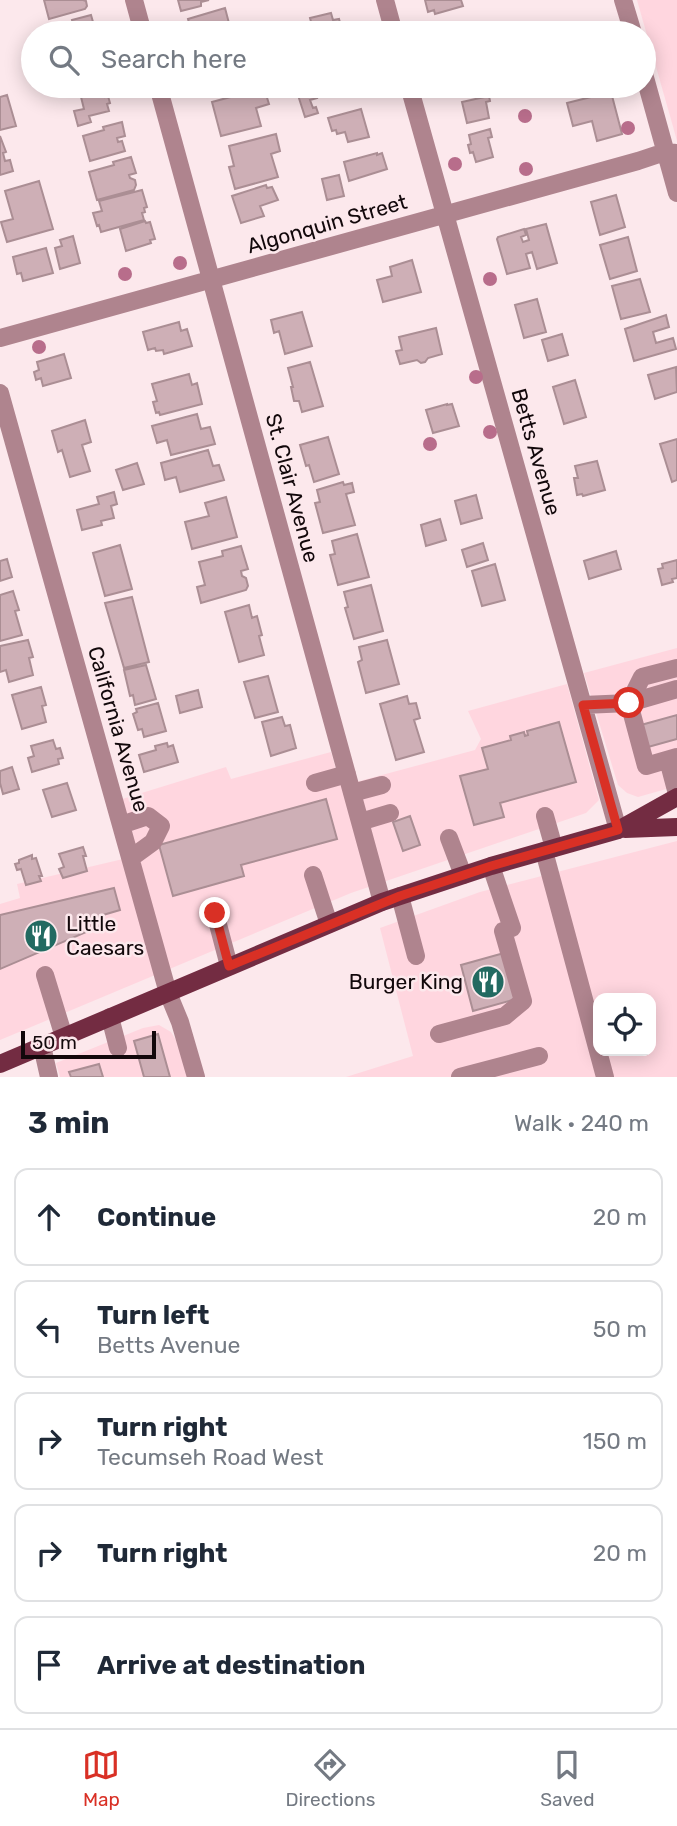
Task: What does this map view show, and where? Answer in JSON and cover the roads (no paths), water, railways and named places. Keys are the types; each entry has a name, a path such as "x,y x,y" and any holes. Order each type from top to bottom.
{"main road":[{"path":"618,830 677,796"},
{"path":"0,1064 382,902 491,866 618,830 677,827"}],"street":[{"path":"134,0 140,21"},
{"path":"385,0 391,21"},
{"path":"624,0 630,21"},
{"name":"St. Clair Avenue","path":"161,98 382,902"},
{"name":"Betts Avenue","path":"412,98 618,830"},
{"path":"652,98 671,152 677,193"},
{"name":"Algonquin Street","path":"0,338 671,152"},
{"name":"California Avenue","path":"0,393 168,993 180,1022 196,1077"},
{"path":"677,668 642,677 629,703 646,766 673,759 677,796"},
{"path":"583,705 629,703 677,689"},
{"path":"315,783 347,774"},
{"path":"352,793 382,785"},
{"path":"360,822 390,813"},
{"path":"121,825 148,816 161,826 153,842 131,858"},
{"path":"545,816 549,849 605,1077"},
{"path":"449,838 463,875"},
{"path":"439,1034 505,1016 523,1001 491,866"},
{"path":"313,875 329,924"},
{"path":"400,896 416,956"},
{"path":"215,913 229,966"},
{"path":"45,975 64,1037"},
{"path":"110,1017 118,1048"},
{"path":"43,1046 49,1077"},
{"path":"460,1077 539,1056"}],"place":[{"name":"Little Caesars","path":"41,936"},
{"name":"Burger King","path":"488,982"}]}
